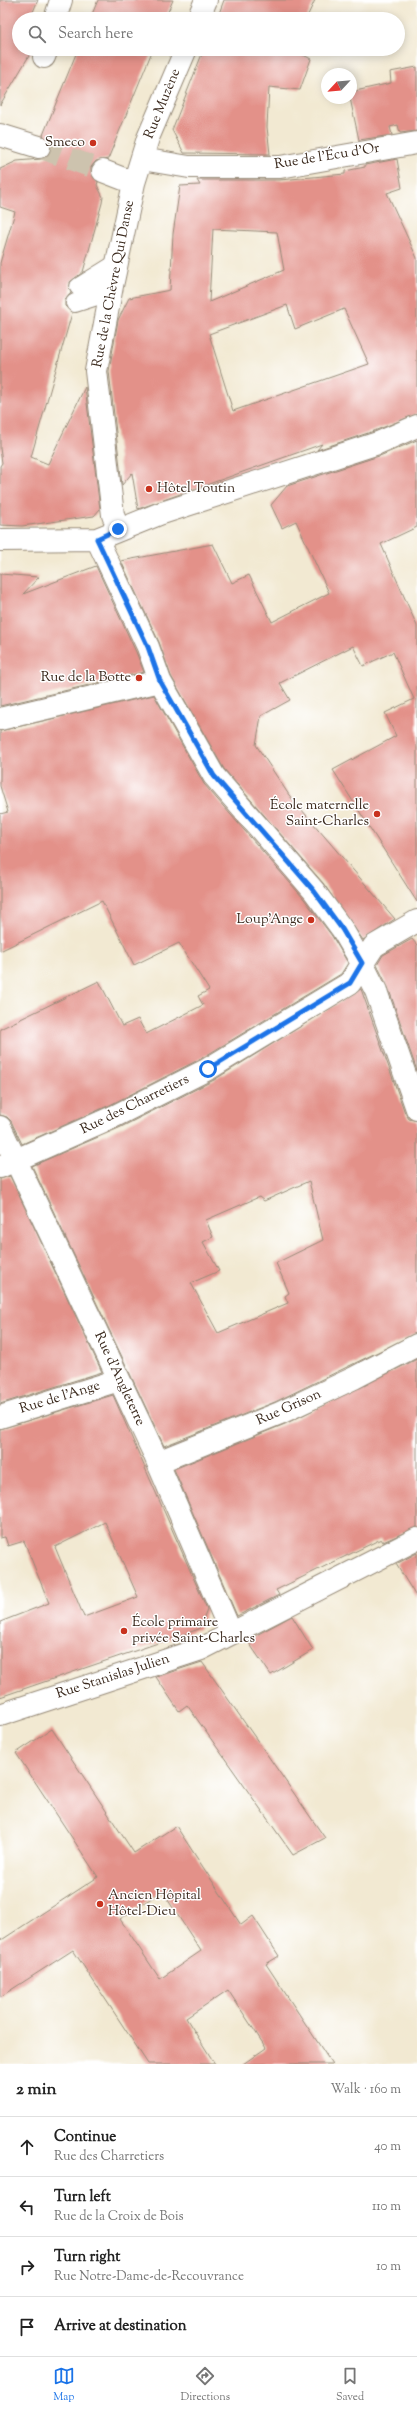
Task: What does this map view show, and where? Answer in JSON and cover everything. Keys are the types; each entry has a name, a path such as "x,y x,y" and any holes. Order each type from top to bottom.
{"street":[{"path":"57,12 61,0"},
{"path":"201,12 206,0"},
{"name":"Rue Muzène","path":"142,159 148,138 183,56"},
{"path":"0,135 39,146"},
{"name":"Rue de l'Écu d'Or","path":"142,159 188,167 280,166 417,143"},
{"name":"Rue de la Chèvre Qui Danse","path":"118,529 113,515 96,372 116,264 134,183 142,159"},
{"path":"103,171 134,183"},
{"path":"0,540 97,539 118,529 378,443 417,426"},
{"path":"97,539 148,647 160,681 214,776 314,891 342,929 362,963 376,991 417,1109"},
{"path":"0,719 160,681"},
{"name":"Rue des Charretiers","path":"8,1164 115,1116 208,1069 350,983 374,946 417,921"},
{"name":"Rue d'Angleterre","path":"0,1127 8,1164 119,1380 158,1462 231,1633"},
{"name":"Rue Grison","path":"158,1462 280,1413 354,1378 417,1345"},
{"name":"Rue de l'Ange","path":"0,1417 119,1380"},
{"name":"Rue Stanislas Julien","path":"0,1715 201,1649 417,1539"}],"lane":[{"path":"112,286 96,296 77,295 116,264"}],"building":[{"path":"0,0 38,0 33,12 12,12 12,56 29,56 0,105"},
{"path":"98,0 173,0 168,12 93,12"},
{"path":"224,0 315,0 309,12 220,12"},
{"path":"75,56 150,56 108,159 96,161 91,167 91,173 98,182 97,185 103,197 102,203 83,272 70,282 71,293 65,300 65,306 72,313 31,457 48,464 85,387 100,509 94,516 22,526 0,525 0,466 2,463 0,448 0,263 15,212 0,207 0,169 17,161 41,159 48,156 51,145 43,135"},
{"path":"201,56 305,56 311,59 300,90 269,87 267,127 270,154 184,153 172,130"},
{"path":"417,67 417,131 400,133 398,125 390,127 392,135 359,140 351,104 357,104 357,91 391,83 390,72"},
{"path":"397,159 402,188 387,193 417,258 417,414 374,431 317,450 322,444 138,509 132,473 122,485 109,371 118,320 129,298 170,290 173,234 180,186 200,185 197,180 280,180 345,174 345,171 365,167 365,165","holes":["213,229 277,232 284,270 209,302","287,305 295,329 344,309 369,364 233,411 209,334"]},
{"path":"417,440 417,527 381,544 417,626 417,902 333,770 396,736 385,713 414,699 393,652 363,666 353,646 280,683 290,700 261,716 256,745 289,795 395,919 363,940 323,883 224,769 171,676 159,642 121,561 213,544 232,583 249,575 272,622 329,593 296,521 282,528 271,505 287,486 382,455"},
{"path":"96,566 144,672 0,706 0,574 39,577 23,594"},
{"path":"154,695 204,784 304,899 332,936 348,963 341,974 202,1058 110,1105 22,1144 11,1121 7,1117 0,1115 0,1029 99,981 122,1026 138,1019 146,1034 203,1005 198,996 209,990 179,943 134,965 102,901 0,951 0,814 8,812 0,786 0,731"},
{"path":"412,939 417,945 417,1071 388,987 377,965 383,955"},
{"path":"361,989 405,1113 409,1119 417,1121 417,1333 275,1402 164,1446 32,1166 121,1127 214,1080","holes":["309,1181 323,1240 276,1263 289,1293 285,1296 288,1303 218,1333 191,1283 219,1271 203,1242 213,1237 206,1220 259,1197 264,1201"]},
{"path":"10,1176 102,1372 0,1404 0,1179"},
{"path":"417,1359 417,1527 383,1542 381,1539 276,1590 279,1595 237,1616 174,1469 285,1424"},
{"path":"113,1395 207,1609 199,1629 0,1697 0,1622 49,1603 24,1541 8,1546 5,1537 0,1538 0,1429","holes":["105,1522 138,1597 84,1617 55,1547"]},
{"path":"417,1553 417,1598 396,1564"},
{"path":"292,1616 313,1650 271,1675 247,1640"},
{"path":"202,1662 325,1838 293,1855 187,1705 179,1711 156,1677"},
{"name":"Ancien Hôpital Hôtel-Dieu","path":"52,1729 134,1853 176,1826 241,1925 253,1916 279,1956 266,1964 332,2064 243,2064 266,2048 228,1990 186,2018 215,2064 148,2064 73,1950 0,1997 0,1941 98,1877 16,1753","holes":["162,1891 201,1951 160,1979 120,1919"]}],"tunnel":[{"path":"39,147 103,171"}],"place":[{"name":"Smeco","path":"93,143"},
{"name":"Hôtel Toutin","path":"149,489"},
{"name":"Rue de la Botte","path":"139,678"},
{"name":"École maternelle Saint-Charles","path":"377,814"},
{"name":"Loup'Ange","path":"311,920"},
{"name":"École primaire privée Saint-Charles","path":"124,1631"},
{"name":"Ancien Hôpital Hôtel-Dieu","path":"100,1904"}],"route":[{"path":"118,529 97,539 148,647 160,681 214,776 314,891 342,929 362,963 350,983 208,1069"}]}
